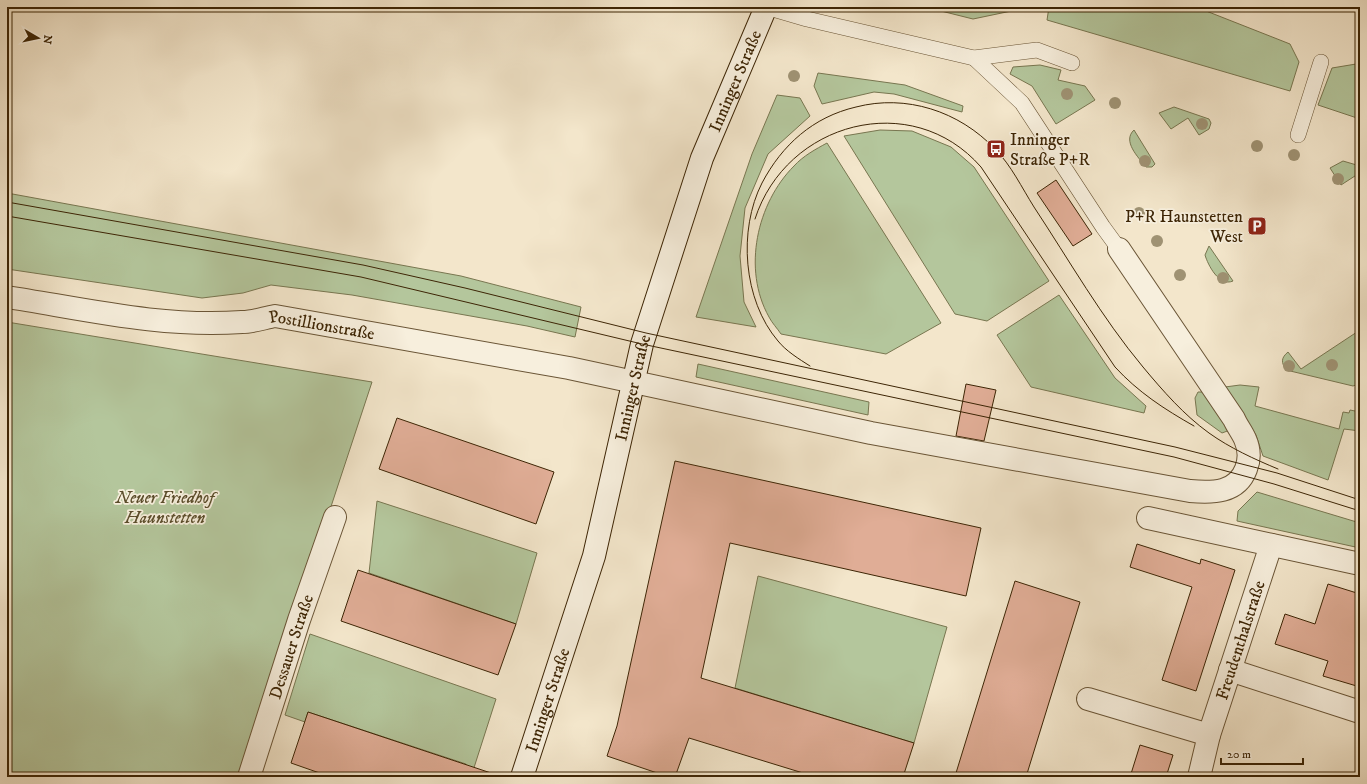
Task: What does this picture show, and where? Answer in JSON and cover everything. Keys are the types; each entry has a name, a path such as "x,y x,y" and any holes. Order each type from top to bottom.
{"street":[{"name":"Inninger Straße","path":"522,777 594,556 634,382 652,312 702,158 766,7"},
{"name":"Postillionstraße","path":"7,297 161,321 201,323 243,322 275,316 569,368 871,433 1190,491 1218,491 1229,488 1237,484 1244,476 1248,466 1249,456 1245,439 1234,419 1119,249"},
{"name":"Dessauer Straße","path":"249,777 299,620 335,517"},
{"path":"1148,518 1360,564"},
{"name":"Freudenthalstraße","path":"1199,777 1209,735 1271,545"},
{"path":"1230,670 1360,712"},
{"path":"1088,700 1209,735"}],"lane":[{"path":"766,7 807,19 974,58 1037,50 1072,63"},
{"path":"974,58 1022,103 1119,249"},
{"path":"1298,135 1321,62"}],"green space":[{"path":"925,7 1022,7 1021,9 973,19"},
{"path":"1049,7 1196,7 1290,44 1299,62 1290,91 1047,20"},
{"path":"1360,53 1360,119 1318,105 1332,68 1356,64"},
{"path":"1040,65 1061,70 1058,80 1085,86 1095,100 1056,124 1032,86 1010,74 1013,67"},
{"path":"818,73 905,85 963,106 962,112 894,94 874,92 822,104 814,86"},
{"path":"777,95 800,98 810,116 768,154 745,208 740,256 744,302 756,327 696,317 752,154"},
{"path":"1174,107 1209,119 1211,123 1209,129 1199,135 1188,118 1171,129 1159,113"},
{"path":"880,130 912,131 951,147 974,167 1049,281 987,321 955,314 844,136"},
{"path":"1134,130 1155,164 1152,167 1146,167 1132,149 1130,139"},
{"path":"827,143 941,323 886,354 781,334 770,319 761,298 756,278 755,258 763,217 771,198 781,181 801,159"},
{"path":"1343,161 1360,166 1360,176 1358,174 1341,185 1330,168"},
{"path":"7,193 461,276 581,307 575,337 527,326 352,295 271,285 243,293 202,298 7,269"},
{"path":"1209,246 1233,281 1223,281 1211,269 1205,255"},
{"path":"1059,295 1115,378 1146,406 1144,413 1031,387 997,335"},
{"name":"Neuer Friedhof Haunstetten","path":"7,322 372,382 242,777 7,777"},
{"path":"1360,330 1360,373 1356,385 1353,386 1286,370 1284,367 1283,358 1288,352 1301,369"},
{"path":"698,364 869,402 868,415 696,377"},
{"path":"1240,385 1259,387 1255,406 1339,429 1343,412 1349,413 1350,410 1360,412 1360,431 1344,429 1328,480 1263,456 1256,435 1225,387"},
{"path":"1198,392 1208,392 1230,430 1222,433 1197,415 1195,398"},
{"path":"1257,492 1360,523 1360,548 1237,521 1238,511"},
{"path":"377,501 537,553 516,624 369,573"},
{"path":"758,576 947,627 914,743 735,688"},
{"path":"310,634 496,699 471,777 466,764 308,712 305,722 285,715"}],"building":[{"path":"1056,180 1092,234 1073,246 1037,193"},
{"path":"966,384 996,390 984,441 956,436"},
{"path":"397,418 554,472 536,524 379,469"},
{"path":"675,461 981,528 966,596 730,543 701,678 914,743 903,777 816,777 689,738 675,777 669,777 607,756 617,726"},
{"path":"1137,544 1200,564 1201,559 1235,570 1196,691 1162,680 1192,587 1130,567"},
{"path":"358,570 516,624 498,675 341,621"},
{"path":"1015,581 1080,602 1026,777 969,777 956,773"},
{"path":"1328,584 1360,594 1360,687 1323,676 1328,661 1275,644 1285,614 1315,624"},
{"path":"308,712 491,773 490,777 331,777 291,763"},
{"path":"1140,745 1173,755 1166,777 1130,777"}],"tram line":[{"path":"810,366 797,358 778,341 766,324 757,306 751,285 747,243 749,222 754,202 762,183 779,156 789,145 800,134 826,118 856,107 875,104 894,103 931,109 965,125 981,136 1001,155 1114,329 1143,367 1182,411 1225,444 1278,469"},
{"path":"755,219 771,186 794,159 822,139 854,127 887,123 921,128 953,143 981,167 1115,367 1152,400 1194,426"},
{"path":"7,202 363,265 465,288 646,333 1175,447 1277,473 1360,500"},
{"path":"7,216 361,277 642,344 1174,457 1274,484 1360,511"}],"place":[{"name":"Inninger Straße P+R","path":"996,149"},
{"name":"P+R Haunstetten West","path":"1257,226"}]}
